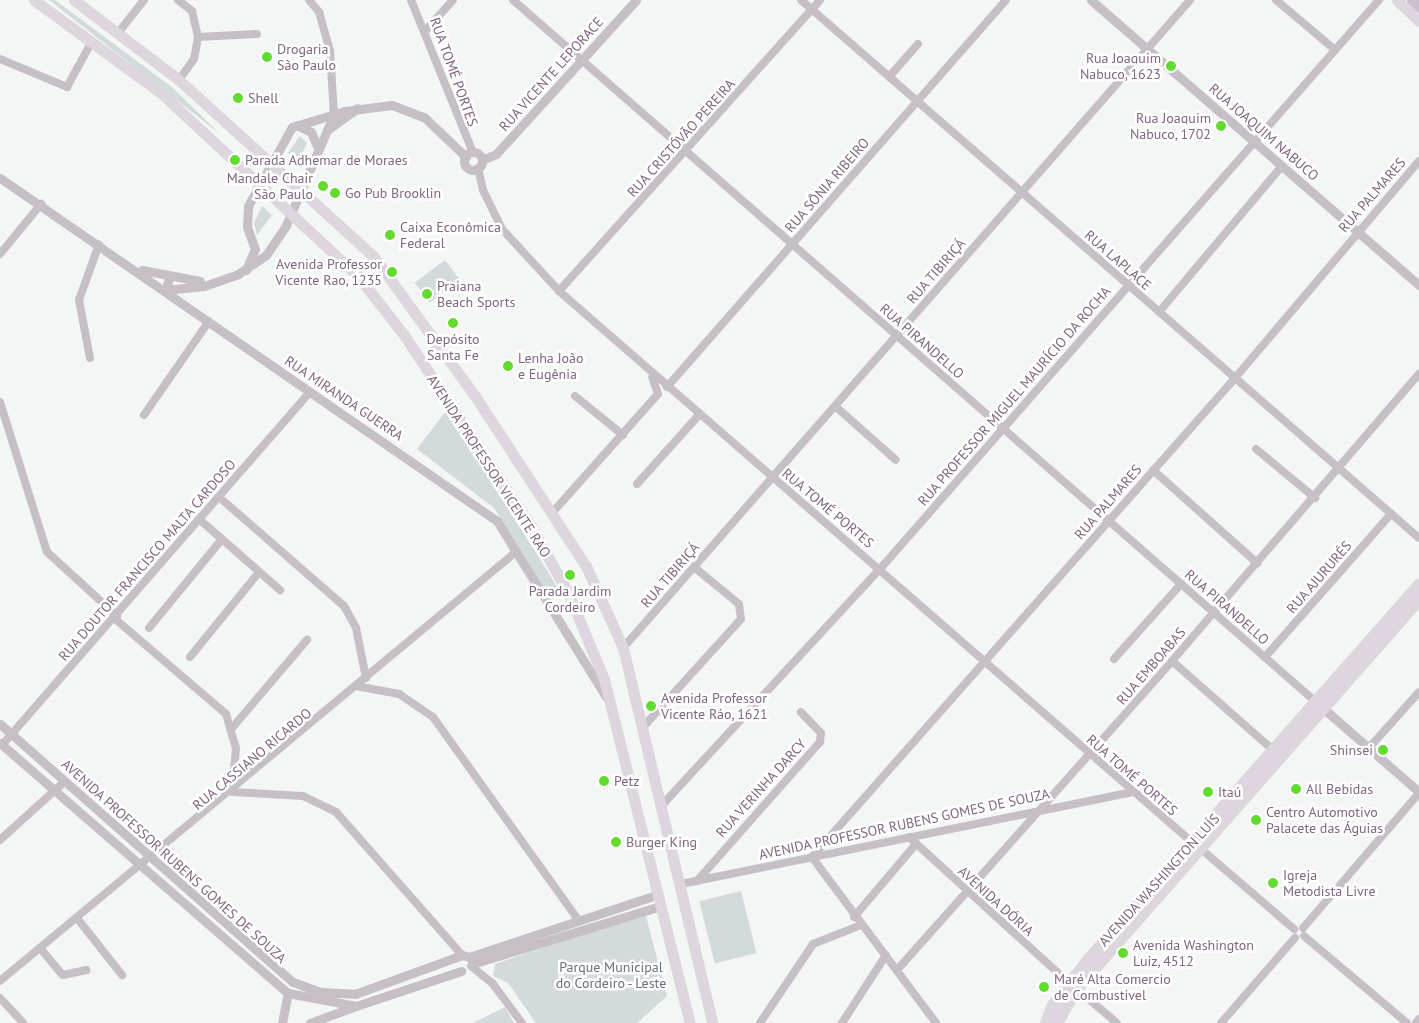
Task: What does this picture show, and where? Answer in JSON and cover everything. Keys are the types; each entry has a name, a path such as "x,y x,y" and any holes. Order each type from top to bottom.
{"highway":[{"name":"AVENIDA WASHINGTON LUÍS","path":"1046,1023 1073,986 1319,705 1419,585"},
{"name":"AVENIDA WASHINGTON LUÍS","path":"1197,846 1273,750 1319,705 1419,600"},
{"name":"AVENIDA WASHINGTON LUÍS","path":"1057,1023 1073,986"}],"main road":[{"name":"AVENIDA PROFESSOR VICENTE RAO","path":"34,0 161,93 292,211 358,276 404,335 531,526 569,595 595,655 609,701 690,1023"},
{"name":"AVENIDA PROFESSOR VICENTE RAO","path":"74,0 180,80 301,187 401,290 586,566 623,648 663,804 712,1023"},
{"path":"1397,0 1419,21"}],"street":[{"path":"118,33 144,0"},
{"path":"178,0 192,12 198,37 194,59 180,80"},
{"path":"165,290 184,285 215,282 246,270 274,245 292,211 317,146 334,114 330,51 319,12 309,0"},
{"name":"RUA TOMÉ PORTES","path":"411,0 426,30 470,155"},
{"path":"426,30 453,0"},
{"name":"RUA PIRANDELLO","path":"513,0 793,242 896,336 1110,519 1319,705"},
{"name":"RUA VICENTE LEPORACE","path":"480,165 496,154 636,0"},
{"name":"RUA LAPLACE","path":"801,0 1419,538"},
{"name":"RUA CRISTÓVÃO PEREIRA","path":"559,291 688,150 820,0"},
{"name":"RUA SÔNIA RIBEIRO","path":"667,387 1006,0"},
{"name":"RUA JOAQUIM NABUCO","path":"1091,0 1419,285"},
{"name":"RUA TIBIRIÇÁ","path":"623,648 1190,0"},
{"path":"1276,0 1334,49"},
{"name":"RUA PROFESSOR MIGUEL MAURÍCIO DA ROCHA","path":"663,804 880,569 1129,285 1252,140 1379,0"},
{"path":"198,37 257,34"},
{"path":"0,59 67,87 91,43"},
{"path":"889,77 918,44"},
{"path":"246,270 254,256 254,240 246,218 258,182 284,135 297,125 357,108 401,107 424,117 450,143 470,155 480,165"},
{"path":"327,130 357,108"},
{"path":"297,125 311,132 317,146"},
{"path":"450,143 461,142 464,134"},
{"path":"470,155 467,168 480,165"},
{"name":"RUA PALMARES","path":"812,857 1235,378 1357,231 1419,161"},
{"name":"RUA TOMÉ PORTES","path":"480,165 483,190 502,229 559,291 699,415 880,569 1132,792 1294,929"},
{"path":"1159,312 1282,166"},
{"name":"RUA MIRANDA GUERRA","path":"0,178 133,266 209,322 482,510 508,534 609,701"},
{"path":"0,254 41,204"},
{"path":"254,240 274,245"},
{"path":"90,358 79,300 99,244"},
{"path":"133,266 184,285"},
{"path":"165,290 169,279"},
{"path":"184,285 185,304"},
{"path":"144,415 209,322"},
{"path":"552,513 658,394 649,370"},
{"name":"RUA EMBOABAS","path":"897,970 1040,811 1315,498 1338,468 1419,374"},
{"name":"RUA DOUTOR FRANCISCO MALTA CARDOSO","path":"1,744 116,617 310,392"},
{"path":"575,396 622,435"},
{"path":"0,402 46,552 116,617 212,700 232,728 232,792 303,796 336,812 466,960 493,984 522,1023"},
{"path":"835,406 896,460"},
{"path":"637,484 699,415"},
{"path":"0,421 7,428"},
{"path":"1256,449 1315,498"},
{"path":"1153,470 1258,563"},
{"path":"219,497 344,606 356,628 366,678"},
{"name":"RUA AJURURÉS","path":"1265,657 1391,514"},
{"path":"199,519 280,590"},
{"path":"149,628 222,539"},
{"name":"RUA CASSIANO RICARDO","path":"0,981 232,792 517,551"},
{"path":"644,726 741,619 739,604 694,567"},
{"path":"190,657 259,572"},
{"path":"1114,659 1181,584"},
{"path":"232,728 307,640"},
{"path":"1172,661 1273,750"},
{"path":"356,686 399,694 433,717 579,921"},
{"path":"1368,749 1419,692"},
{"path":"1221,1023 1295,938 1304,932 1419,792 1319,705"},
{"name":"RUA VERINHA DARCY","path":"697,881 820,742 821,733 801,712"},
{"name":"AVENIDA PROFESSOR RUBENS GOMES DE SOUZA","path":"0,724 266,963 279,973 321,992 355,994 658,901"},
{"name":"AVENIDA PROFESSOR RUBENS GOMES DE SOUZA","path":"1,744 258,970 288,993 356,1006 461,971 466,960 579,921 658,901"},
{"path":"0,840 64,782"},
{"name":"AVENIDA PROFESSOR RUBENS GOMES DE SOUZA","path":"681,884 1132,792"},
{"name":"AVENIDA DÓRIA","path":"908,837 914,845 966,892 1117,1023"},
{"path":"854,917 914,845"},
{"path":"812,857 854,917 886,955 928,1015 936,1023"},
{"path":"77,918 122,975"},
{"path":"760,1023 813,944 861,925"},
{"path":"1295,938 1294,929 1304,932 1407,1023"},
{"path":"40,948 63,975 86,970"},
{"path":"842,1023 886,955"},
{"path":"258,970 266,963"},
{"path":"272,982 279,973"},
{"path":"282,1023 288,993"},
{"path":"0,998 22,1023"},
{"path":"310,1023 356,1006"},
{"path":"923,1023 928,1015"},
{"path":"1416,1023 1419,1019"}],"green space":[{"path":"49,0 55,0 173,88 220,134"},
{"path":"300,136 307,143 298,162 288,153"},
{"path":"262,206 272,215 257,235 254,223"},
{"path":"445,260 460,280 430,303 415,283"},
{"path":"446,411 505,500 561,594 551,600 494,508 417,449"},
{"path":"741,891 756,953 715,964 699,901"},
{"name":"Parque Municipal do Cordeiro - Leste","path":"645,912 667,996 637,1023 536,1023 508,983 493,976 495,964"},
{"path":"505,1007 514,1023 473,1023"}],"waterway":[{"path":"1414,0 1419,5"}],"place":[{"name":"Drogaria São Paulo","path":"267,57"},
{"name":"Rua Joaquim Nabuco, 1623","path":"1171,66"},
{"name":"Shell","path":"238,98"},
{"name":"Rua Joaquim Nabuco, 1702","path":"1221,126"},
{"name":"Parada Adhemar de Moraes","path":"235,160"},
{"name":"Mandale Chair São Paulo","path":"323,186"},
{"name":"Go Pub Brooklin","path":"335,193"},
{"name":"Caixa Econômica Federal","path":"390,235"},
{"name":"Avenida Professor Vicente Rao, 1235","path":"392,272"},
{"name":"Praiana Beach Sports","path":"427,294"},
{"name":"Depósito Santa Fe","path":"453,323"},
{"name":"Lenha João e Eugênia","path":"508,366"},
{"name":"Parada Jardim Cordeiro","path":"570,575"},
{"name":"Avenida Professor Vicente Ráo, 1621","path":"651,706"},
{"name":"Shinsei","path":"1383,750"},
{"name":"Petz","path":"604,781"},
{"name":"All Bebidas","path":"1296,789"},
{"name":"Itaú","path":"1208,792"},
{"name":"Centro Automotivo Palacete das Águias","path":"1256,820"},
{"name":"Burger King","path":"616,842"},
{"name":"Igreja Metodista Livre","path":"1273,883"},
{"name":"Avenida Washington Luiz, 4512","path":"1123,953"},
{"name":"Maré Alta Comercio de Combustivel","path":"1044,987"}]}
